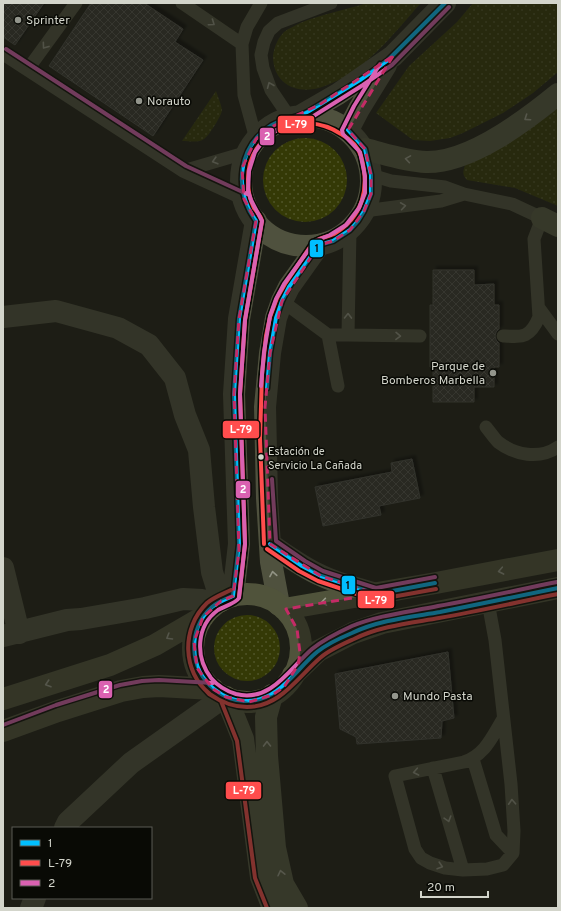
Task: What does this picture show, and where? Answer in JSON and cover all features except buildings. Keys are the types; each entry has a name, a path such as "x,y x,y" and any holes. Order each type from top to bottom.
{"highway":[{"path":"365,149 426,162 446,160 490,142 543,107 558,94"},
{"path":"221,694 244,739 261,877 272,908"},
{"path":"272,695 266,717 275,848 283,884 297,908"}],"main road":[{"path":"281,607 376,594 558,560"},
{"path":"217,605 196,629 194,655 197,668 204,680 221,694 237,701 249,702 261,700 272,695 284,687 318,651 353,633 382,623 558,588"},
{"path":"3,699 110,665 155,645 217,605 245,594 268,598 281,607 292,618 300,641 298,665 293,676"},
{"path":"3,731 58,710 121,691 143,687 159,686 221,694"}],"street":[{"path":"295,117 338,94 393,56 445,3"},
{"path":"348,130 359,109 393,56"},
{"path":"314,116 328,119 348,130 365,149 371,175 371,194 364,211 350,230 333,241 320,245 295,246 278,240 262,229 251,216 244,199 241,184 242,168 252,146 268,128 283,120 295,117 314,116"},
{"path":"217,605 239,544 234,394 239,319 256,221"},
{"path":"281,607 271,562 266,498 265,407 270,353 276,318 282,301 289,287 320,245"},
{"path":"3,317 56,311 118,328 149,345 175,378 185,415 199,450 204,507 217,605"},
{"path":"270,544 302,566 321,576 376,594"},
{"path":"3,568 11,634 67,620 81,620 183,599 202,600 217,605"},
{"path":"66,827 68,822 131,763 221,694"}],"lane":[{"path":"28,69 76,3"},
{"path":"182,3 242,44"},
{"path":"183,170 252,146 244,95 242,44 247,27 261,3"},
{"path":"295,117 271,90 263,68 261,55 264,42 269,32 278,23 330,3"},
{"path":"3,54 183,170 244,199"},
{"path":"371,175 390,181 445,187 464,194 512,204 550,222 534,239 539,317 530,332 522,337 503,336"},
{"path":"364,211 441,201 464,194"},
{"path":"348,335 350,230"},
{"path":"282,301 328,335 420,336"},
{"path":"539,308 558,334"},
{"path":"328,335 338,386"},
{"path":"486,428 497,442 513,451 527,455 542,454 558,448"},
{"path":"488,602 495,640 511,784 514,831 513,853 503,864 487,869 464,870 445,868 430,863 421,858 415,849 395,776 473,759 485,748 503,719"},
{"path":"473,759 496,835 513,853"},
{"path":"433,768 464,870"}],"highlighted area":[{"path":"393,56 348,130 365,149 371,175 371,194 364,211 350,230 333,241 319,245 282,301 270,353 265,407 270,544 321,576 376,594 286,609 297,629 300,653 298,665 284,687 272,695 249,702 226,697 213,689 197,668 194,642 203,617 221,601 233,596 239,551 234,394 239,319 256,221 244,199 242,168 256,139 269,128 319,105"}],"green space":[{"path":"367,3 421,3 377,52 365,63 337,81 322,87 304,90 288,85 282,81 274,66 273,56 274,49 284,32 300,23"},
{"path":"473,3 558,3 558,72 533,93 503,113 463,133 450,138 430,141 413,140 376,113 409,66 457,22"},
{"path":"216,91 222,110 212,130 202,140 182,141"},
{"path":"558,107 558,206 515,188 467,180 464,177 463,173 465,165 486,155 548,116"},
{"path":"305,138 313,139 328,145 340,157 346,172 346,188 340,203 328,215 313,221 305,222 297,221 282,215 270,203 264,188 263,180 264,172 270,157 282,145 297,139"},
{"path":"241,615 253,615 265,620 275,630 280,642 278,661 265,676 253,681 241,681 229,676 219,666 214,654 214,642 219,630 229,620"}],"transit line":[{"name":"1","path":"233,596 239,544 234,394 239,319 256,221 249,209 244,195 242,182 246,156 252,144 272,125 309,111 360,80 388,60 445,3"},
{"name":"2","path":"449,7 392,65 312,117 300,122 283,126 265,138 255,152 249,171 248,191 262,221 245,320 240,394 245,544 239,598 235,602 218,610 205,624 200,642 202,661 211,678 225,689 236,694 248,695 260,693 270,689 279,682 316,646 331,636 362,622 383,616 557,582"},
{"name":"2","path":"6,49 186,166 247,194"},
{"name":"2","path":"261,386 264,352 270,316 276,299 284,284 315,241 330,235 346,225 359,208 365,193 365,176 360,152 343,134 342,130 354,106 380,64"},
{"name":"L-79","path":"239,597 245,544 240,394 245,320 262,221 251,202 248,188 250,164 256,149 266,137 279,129 294,124 309,123 325,127 341,134 356,146 360,153 364,168 364,190 362,201 352,219 334,234 319,239 312,244 285,284 277,298 270,317 266,336 262,374 260,438 264,544"},
{"name":"1","path":"267,388 270,353 276,318 289,287 319,245 333,241 350,230 358,221 371,194 371,175 365,149 348,130"},
{"name":"2","path":"272,479 276,541 305,561 323,571 376,588 435,577"},
{"name":"1","path":"270,544 302,566 321,576 376,594 435,583"},
{"name":"L-79","path":"267,549 299,571 318,581 375,600 436,589"},
{"name":"1","path":"233,596 214,605 204,616 198,626 194,649 200,671 206,681 214,689 230,698 239,701 248,701 259,699 278,690 321,649 338,639 362,629 395,620 558,588"},
{"name":"L-79","path":"231,590 207,603 199,613 189,637 188,650 194,674 201,685 210,694 227,704 247,707 259,706 279,697 324,655 336,647 374,631 558,594"},
{"name":"2","path":"3,725 56,705 120,685 159,680 213,683"},
{"name":"L-79","path":"200,684 209,694 221,701 237,741 255,878 267,908"}],"place":[{"name":"Sprinter","path":"18,20"},
{"name":"Norauto","path":"139,101"},
{"name":"Parque de Bomberos Marbella","path":"493,373"},
{"name":"Estación de Servicio La Cañada","path":"261,457"},
{"name":"Mundo Pasta","path":"395,696"}]}
